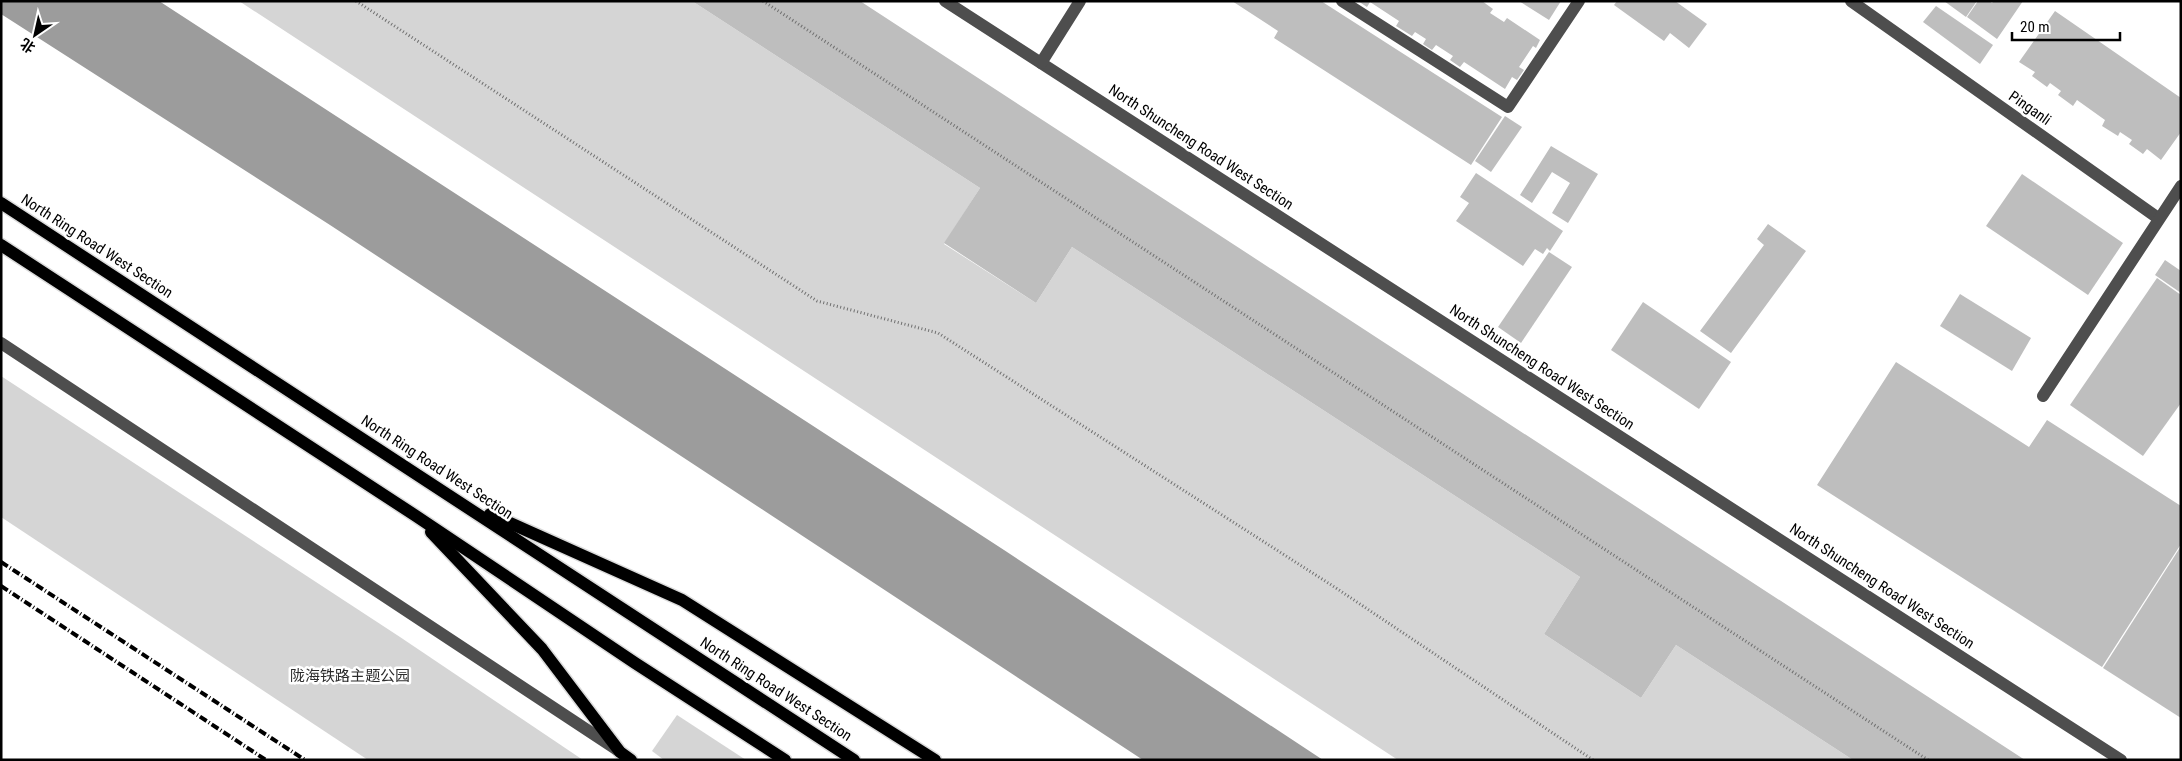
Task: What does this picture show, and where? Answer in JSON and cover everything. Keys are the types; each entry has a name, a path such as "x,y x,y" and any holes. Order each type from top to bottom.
{"main road":[{"name":"North Ring Road West Section","path":"1,203 454,497 854,760"},
{"path":"1,245 785,760"},
{"path":"454,497 682,600 935,760"},
{"path":"416,516 542,649 620,752 631,760"}],"street":[{"name":"North Shuncheng Road West Section","path":"945,1 2120,760"},
{"path":"1041,63 1080,1"},
{"path":"1342,1 1508,107 1579,1"},
{"name":"Pinganli","path":"1851,1 2158,218"},
{"path":"2043,396 2158,218 2181,186"},
{"path":"1,344 620,752"}],"path":[{"path":"356,1 817,301 938,333 1336,588 1593,760"},
{"path":"763,1 1928,760"}],"green space":[{"path":"239,1 692,1 980,188 944,244 1036,303 1072,247 1580,577 1544,634 1641,698 1676,645 1853,760 1398,760"},
{"name":"陇海铁路主题公园","path":"1,376 400,637 583,760 368,760 1,517"},
{"path":"677,715 746,760 664,760 652,751"}],"shaded area":[{"path":"1,1 159,1 1004,550 1323,760 1143,760 330,225 1,14"}],"building":[{"path":"692,1 860,1 2025,760 1853,760 1676,645 1641,698 1544,634 1580,577 1072,247 1036,303 944,243 980,188"},
{"path":"1232,1 1321,1 1502,117 1471,165 1274,38 1278,31"},
{"path":"1358,1 1482,1 1493,9 1490,13 1504,22 1507,18 1540,40 1536,48 1533,46 1519,67 1524,70 1517,80 1512,77 1505,89 1464,62 1460,67 1450,60 1453,56 1436,45 1432,50 1423,44 1426,39 1415,32 1412,36 1396,26 1399,21 1370,2 1367,7"},
{"path":"1519,1 1561,1 1549,20"},
{"path":"1617,1 1675,1 1707,24 1689,48 1670,33 1664,41 1614,5"},
{"path":"1944,1 1977,1 1966,17"},
{"path":"1978,1 1989,1 1992,3 1994,1 2023,1 1997,39 1967,17"},
{"path":"1936,6 1993,45 1980,64 1923,22"},
{"path":"2055,11 2181,98 2181,132 2161,160 2147,149 2143,154 2129,144 2132,140 2120,132 2118,136 2102,126 2105,120 2077,100 2073,106 2058,95 2061,91 2050,83 2047,87 2032,76 2035,72 2019,62"},
{"path":"1505,116 1522,127 1491,172 1475,161"},
{"path":"1551,146 1598,174 1568,223 1552,213 1570,183 1552,172 1532,203 1520,195"},
{"path":"1476,173 1563,231 1550,251 1547,248 1543,254 1535,249 1523,266 1456,221 1469,203 1460,197"},
{"path":"2022,174 2123,243 2088,295 1986,226"},
{"path":"1768,224 1806,251 1731,353 1700,331 1764,245 1757,239"},
{"path":"1549,252 1572,267 1521,343 1498,327"},
{"path":"2165,260 2181,271 2181,293 2155,275"},
{"path":"2157,278 2181,295 2181,403 2143,456 2070,405"},
{"path":"1960,294 2031,338 2012,371 1940,326"},
{"path":"1643,302 1731,362 1699,409 1611,350"},
{"path":"1896,362 2029,447 2047,420 2181,506 2181,544 2102,667 1817,485"},
{"path":"2181,546 2181,718 2103,668"}],"railway":[{"path":"1,562 305,760"},
{"path":"1,586 266,760"}]}
